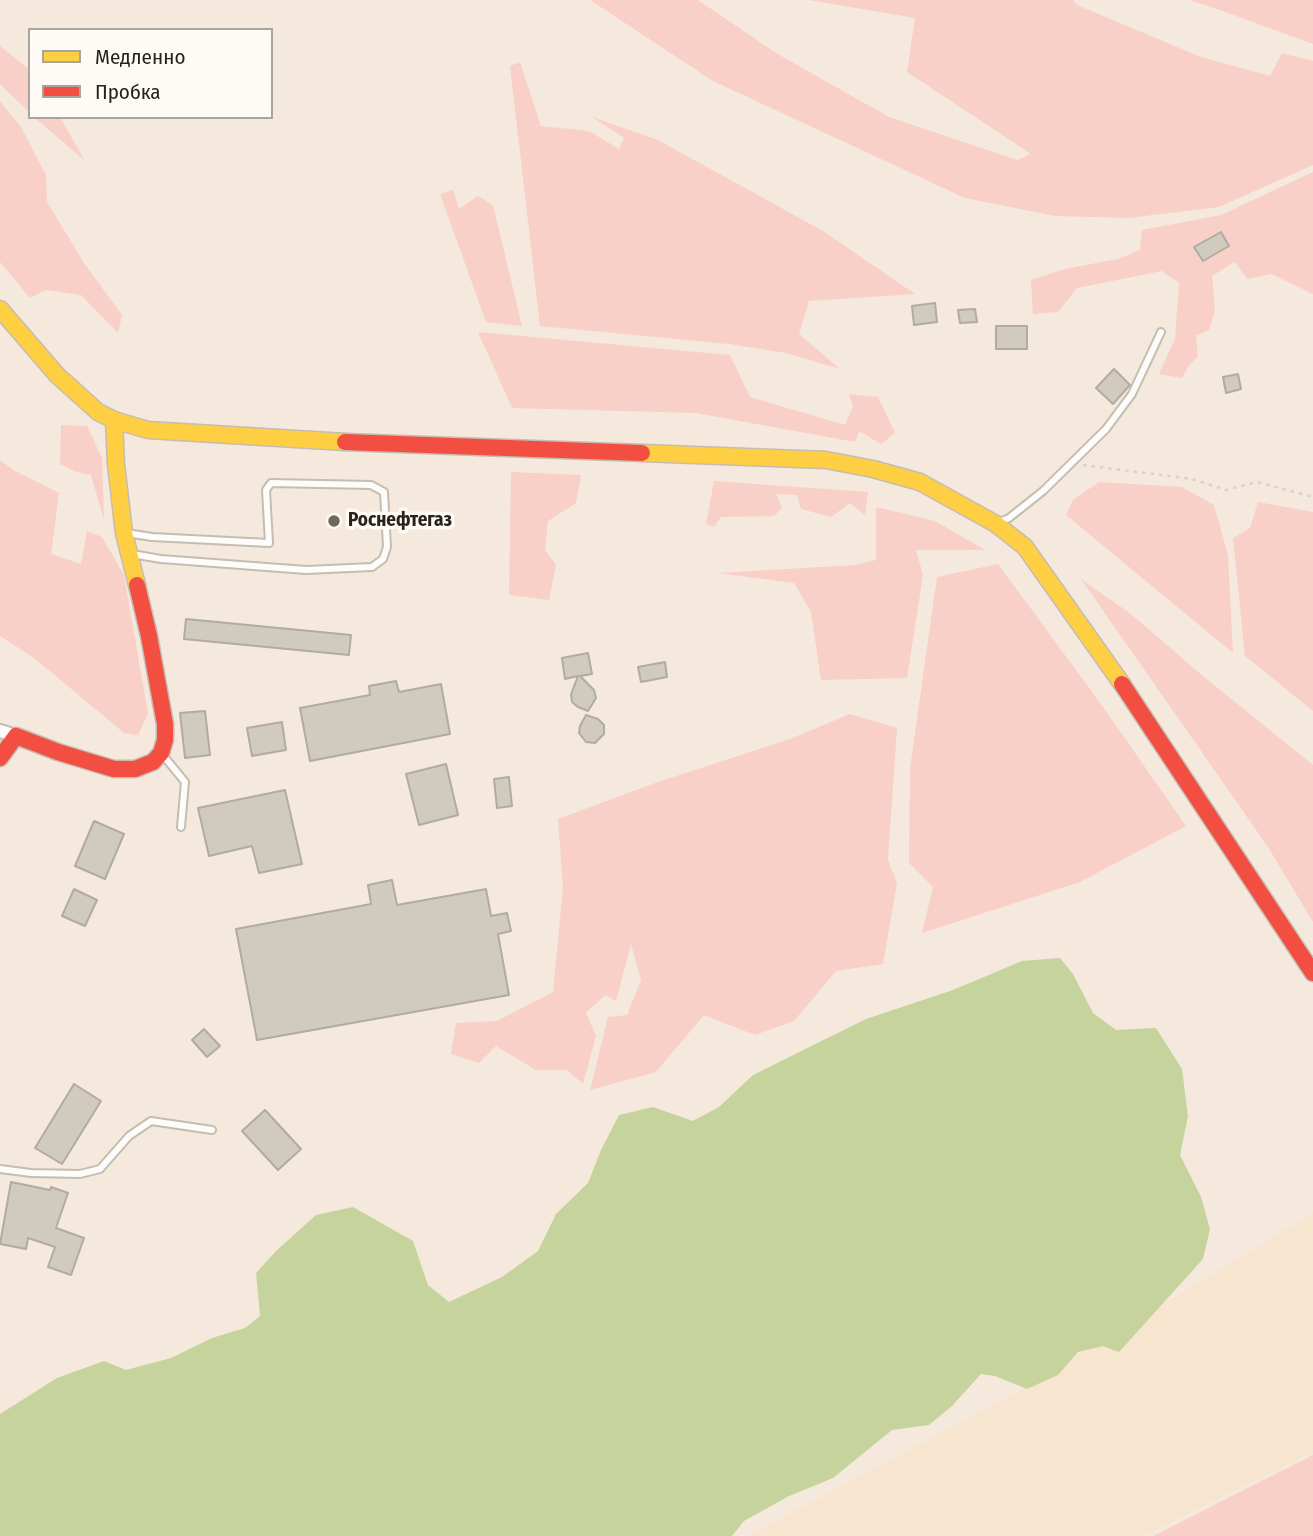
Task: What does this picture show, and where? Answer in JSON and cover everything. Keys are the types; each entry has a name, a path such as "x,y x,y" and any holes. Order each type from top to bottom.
{"main road":[{"path":"0,309 57,375 98,412 114,421 148,430 305,441 826,460 920,482 996,524 1025,547 1090,636 1313,973"},
{"path":"0,758 8,734 114,769 135,769 153,762 161,753 165,740 165,724 149,636 124,533 114,421"}],"lane":[{"path":"996,524 1009,518 1073,464 1106,429 1132,394 1161,332"},
{"path":"124,533 269,543 266,490 271,483 370,485 384,492 387,547 383,559 372,567 306,570 162,559 128,553"},
{"path":"161,753 185,782 181,827"},
{"path":"0,1169 80,1174 100,1169 129,1136 151,1121 212,1130"}],"path":[{"path":"1073,464 1192,479 1226,490 1257,482 1313,497"}],"shaded area":[{"path":"590,0 698,0 776,53 889,117 1017,160 1031,154 907,72 915,18 809,0 1073,0 1077,5 1201,57 1270,76 1282,53 1313,61 1313,165 1219,207 1129,218 1055,216 965,198 713,81"},
{"path":"1189,0 1313,0 1313,44 1217,9"},
{"path":"0,46 28,68 28,111 0,84"},
{"path":"520,62 541,126 589,131 619,149 624,138 592,117 658,140 823,231 915,294 809,301 799,334 840,369 786,353 729,344 540,326 510,66"},
{"path":"0,101 21,127 46,175 47,202 84,263 122,315 118,333 81,295 46,290 30,298 0,262"},
{"path":"36,119 61,119 85,161"},
{"path":"1313,172 1313,294 1271,274 1247,279 1235,262 1212,276 1215,311 1209,330 1196,336 1198,356 1182,378 1159,374 1175,339 1179,283 1162,271 1077,288 1058,312 1033,314 1031,280 1065,269 1118,259 1140,250 1142,230 1221,215"},
{"path":"453,190 459,209 478,196 493,205 522,326 486,322 440,194"},
{"path":"478,332 730,355 750,397 845,425 853,406 849,394 878,397 895,433 881,444 859,431 855,442 696,413 512,408"},
{"path":"61,425 87,426 102,458 104,520 91,475 76,472 60,464"},
{"path":"0,460 15,471 59,493 51,554 81,564 87,531 102,537 124,575 148,714 138,735 124,733 34,658 0,636"},
{"path":"511,472 581,475 576,503 548,521 545,550 556,565 549,600 509,595"},
{"path":"714,481 868,492 865,515 850,503 831,517 801,509 797,495 776,494 782,508 774,516 721,517 714,527 706,524"},
{"path":"1099,482 1182,487 1214,505 1228,555 1233,653 1066,515 1073,500"},
{"path":"1258,502 1313,512 1313,711 1245,656 1233,538 1250,528"},
{"path":"876,507 935,521 985,550 916,550 923,575 907,678 821,680 811,612 794,583 718,573 855,565 876,560"},
{"path":"998,564 1186,826 1080,882 922,933 933,887 909,863 910,768 937,577"},
{"path":"1081,579 1131,614 1313,765 1313,922 1268,847"},
{"path":"850,714 897,728 888,860 897,883 883,964 836,971 794,1021 755,1035 704,1015 656,1072 590,1090 608,1017 627,1015 641,980 631,944 616,1001 605,995 586,1013 596,1036 583,1084 567,1070 536,1070 496,1046 479,1063 451,1054 456,1023 497,1021 553,992 563,888 558,819 658,782 790,739"},
{"path":"1060,958 1073,974 1093,1013 1116,1030 1156,1028 1182,1069 1188,1116 1180,1155 1201,1197 1210,1229 1203,1259 1119,1352 1103,1346 1078,1352 1058,1375 1027,1389 995,1376 981,1374 952,1406 929,1425 892,1430 833,1478 789,1496 744,1521 732,1536 0,1536 0,1414 57,1378 104,1361 126,1370 171,1358 212,1338 245,1328 260,1316 256,1273 316,1215 353,1207 413,1241 428,1285 449,1302 502,1277 538,1251 556,1214 588,1183 619,1115 653,1107 693,1121 719,1107 753,1075 866,1019 953,990 1022,961"},
{"path":"1313,1213 1313,1452 1145,1536 748,1536 1014,1394"},
{"path":"1313,1455 1313,1536 1153,1536"}],"building":[{"path":"1221,232 1229,246 1203,261 1194,247"},
{"path":"935,303 937,322 914,325 912,306"},
{"path":"975,309 977,322 960,323 958,310"},
{"path":"996,326 1027,326 1027,349 996,349"},
{"path":"1114,369 1130,385 1113,404 1096,388"},
{"path":"1238,374 1241,389 1226,393 1223,377"},
{"path":"186,619 351,635 349,655 184,639"},
{"path":"588,653 592,674 580,676 594,690 596,698 588,711 572,702 571,694 578,676 565,679 562,658"},
{"path":"665,662 667,677 641,682 638,667"},
{"path":"396,681 399,692 441,684 450,734 310,761 300,708 370,695 369,686"},
{"path":"205,711 210,755 185,758 180,713"},
{"path":"586,715 598,719 604,725 604,734 595,743 586,742 579,733"},
{"path":"282,722 286,750 252,756 247,728"},
{"path":"446,764 458,815 419,825 406,774"},
{"path":"509,777 512,806 497,808 494,779"},
{"path":"285,790 302,864 259,873 252,846 209,856 198,808"},
{"path":"94,821 124,834 105,879 75,866"},
{"path":"392,880 397,905 486,889 491,916 507,913 511,931 498,934 509,995 257,1040 236,929 371,904 368,885"},
{"path":"74,889 97,900 85,926 62,916"},
{"path":"204,1029 220,1046 207,1057 192,1040"},
{"path":"74,1084 101,1101 62,1164 35,1148"},
{"path":"265,1110 301,1149 278,1170 242,1131"},
{"path":"11,1182 50,1190 51,1187 68,1193 56,1228 84,1238 71,1275 48,1267 55,1247 28,1238 26,1249 0,1244"}],"traffic: slow":[{"path":"0,309 57,375 98,412 114,420 148,430 345,442"},
{"path":"114,420 124,533 137,585"},
{"path":"642,453 826,460 920,482 996,524 1025,547 1122,684"}],"traffic: jam":[{"path":"345,442 642,453"},
{"path":"0,758 16,736 114,769 135,769 153,762 161,753 165,740 165,724 137,585"},
{"path":"1122,684 1313,973"}],"place":[{"name":"Роснефтегаз","path":"334,521"}]}
